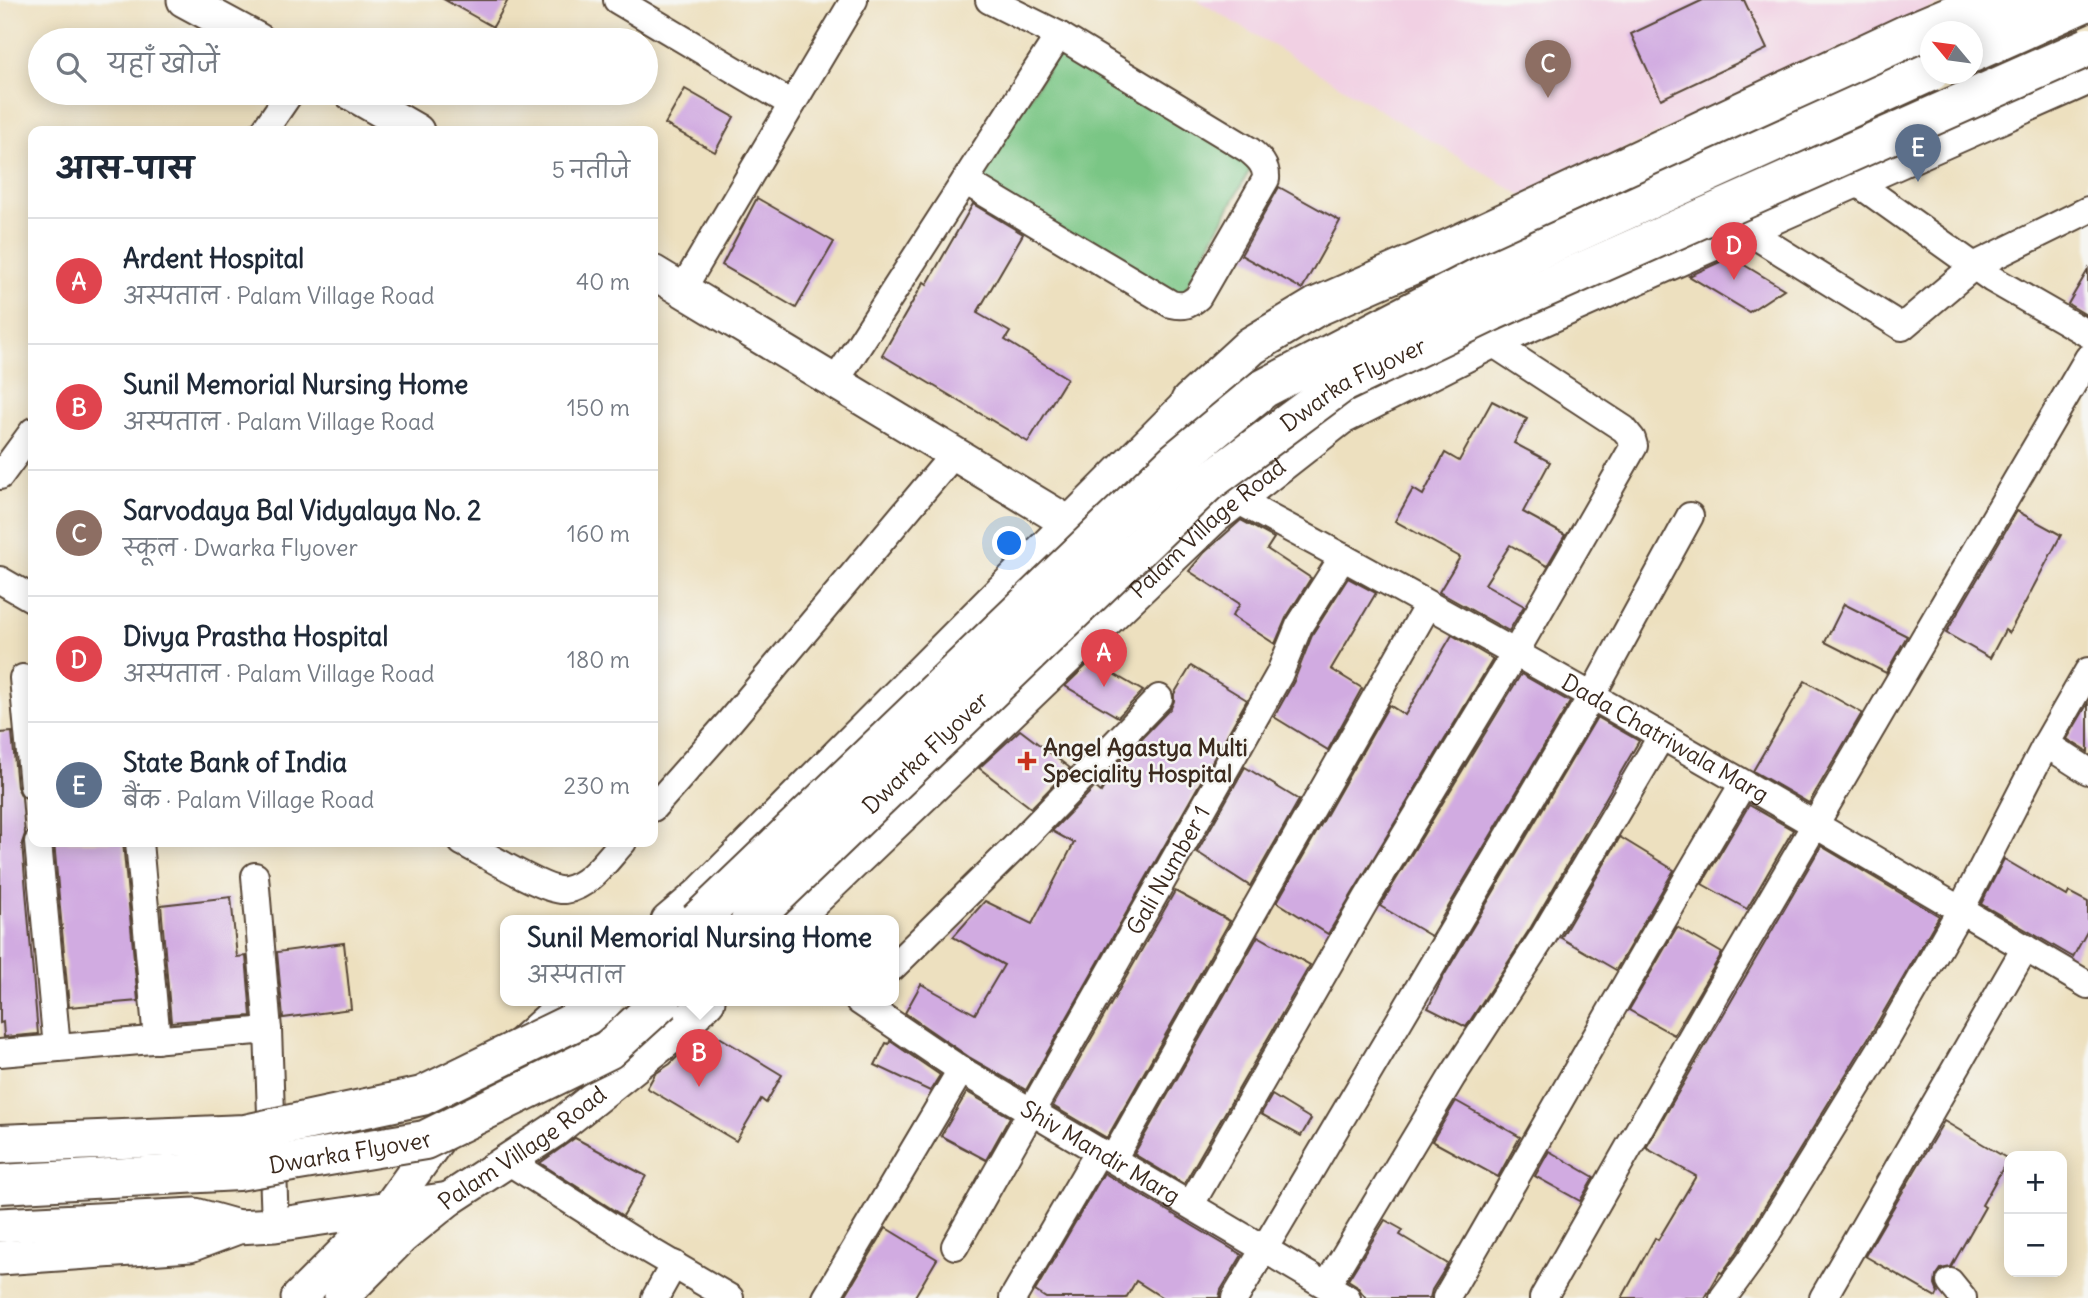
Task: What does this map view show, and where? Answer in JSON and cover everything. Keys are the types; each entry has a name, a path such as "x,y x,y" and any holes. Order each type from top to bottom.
{"main road":[{"path":"1954,21 1987,0"},
{"path":"1983,48 2088,1"},
{"path":"1190,402 1251,346 1316,307 1920,43"},
{"name":"Dwarka Flyover","path":"756,915 1206,484 1341,384 1493,311 2088,47"},
{"name":"Dwarka Flyover","path":"704,915 1176,461 1263,389 1481,276 1920,77"},
{"name":"Dwarka Flyover","path":"0,1144 245,1134 422,1097 586,1016 597,1006"},
{"name":"Dwarka Flyover","path":"0,1184 238,1171 425,1140 608,1050 656,1006"}],"street":[{"path":"184,0 236,28"},
{"path":"617,0 646,7 792,104"},
{"path":"682,290 854,0"},
{"path":"965,181 1171,304 1181,306 1190,304 1199,297 1266,179 1267,172 1249,150 1059,35 989,0"},
{"path":"1983,28 2041,0"},
{"path":"835,382 1059,35"},
{"name":"Palam Village Road","path":"798,915 1213,519 1341,418 1491,342 2088,78"},
{"path":"267,126 282,105"},
{"path":"372,105 407,126"},
{"path":"1856,182 1992,279 2088,334"},
{"path":"1746,230 1902,327 1974,266 2088,210"},
{"path":"658,275 1069,523 1145,584"},
{"path":"1191,1204 1367,898 1515,653 1634,446 1624,429 1491,342"},
{"path":"1543,1298 1716,994 2088,358"},
{"path":"675,915 702,893 1190,402"},
{"path":"0,476 28,438"},
{"path":"658,802 730,721 954,454"},
{"name":"Dada Chatriwala Marg","path":"1237,500 1515,653 1817,825 2088,985"},
{"path":"1235,1298 1591,697 1690,516"},
{"name":"Gali Number 1","path":"955,1246 1279,675 1299,626 1343,557"},
{"path":"0,580 28,596"},
{"path":"1013,1298 1106,1155 1428,605"},
{"path":"1723,1298 1750,1261 1886,1040 1961,909 2046,744 2088,671"},
{"path":"23,678 28,732"},
{"path":"899,961 1013,849 1159,698"},
{"path":"1337,1291 1452,1077 1544,935 1661,737"},
{"path":"2046,744 2088,771"},
{"path":"1446,1298 1656,929 1743,784"},
{"path":"38,847 57,1048"},
{"path":"139,847 158,1040"},
{"path":"473,847 556,890 576,886 593,875 618,847"},
{"path":"255,876 268,1030 275,1225"},
{"path":"1823,1298 2025,948"},
{"name":"Palam Village Road","path":"298,1298 390,1206 479,1082 563,1006"},
{"name":"Palam Village Road","path":"341,1298 401,1238 449,1199 553,1132 673,1035 703,1006"},
{"name":"Shiv Mandir Marg","path":"866,1006 961,1070 1337,1291"},
{"path":"0,1053 268,1030"},
{"path":"826,1298 961,1070"},
{"path":"506,1160 730,1298"},
{"path":"0,1258 190,1245 238,1227 275,1225 449,1199"},
{"path":"0,1225 195,1215 238,1227"},
{"path":"655,1298 674,1264"}],"shaded area":[{"path":"1197,0 1948,0 1523,196"}],"green space":[{"path":"1061,49 1253,164 1180,299 976,179"}],"building":[{"path":"445,0 508,0 493,27"},
{"path":"1703,0 1744,0 1767,49 1661,99 1631,34"},
{"path":"685,89 734,117 715,152 665,124"},
{"path":"1279,187 1340,221 1302,289 1241,255"},
{"path":"757,198 834,242 796,308 722,265"},
{"path":"973,204 1023,234 977,313 1010,332 1005,340 1067,378 1028,442 882,355"},
{"path":"1731,257 1784,289 1749,312 1689,276"},
{"path":"2088,270 2088,316 2068,304"},
{"path":"1492,401 1527,419 1514,443 1550,462 1523,512 1565,535 1547,566 1510,545 1485,584 1524,606 1509,631 1439,592 1460,557 1395,521 1413,489 1423,495 1445,453 1459,461"},
{"path":"2017,511 2061,535 2009,633 2005,630 1990,658 1946,633"},
{"path":"1241,520 1274,538 1267,549 1311,578 1286,618 1275,644 1232,616 1240,604 1189,571 1204,553"},
{"path":"1348,578 1376,593 1331,669 1362,688 1328,750 1274,717 1294,681 1313,633"},
{"path":"1844,604 1907,636 1886,673 1825,642"},
{"path":"1452,635 1493,659 1328,934 1277,902 1389,705 1405,715"},
{"path":"1091,661 1143,691 1118,717 1065,686"},
{"path":"1191,666 1247,700 1026,1090 969,1057 905,1013 921,984 975,1014 1004,965 953,937 985,901 1032,924 1074,843 1052,831 1095,787 1101,792 1117,764 1171,708 1174,694"},
{"path":"1521,674 1570,702 1431,936 1380,906"},
{"path":"1805,681 1862,713 1809,803 1753,771"},
{"path":"2088,703 2088,752 2067,739"},
{"path":"1597,717 1639,741 1531,927 1466,1027 1428,1008 1442,979"},
{"path":"1020,730 1070,768 1031,808 979,768"},
{"path":"12,732 17,787 22,797 25,834 22,843 38,1034 4,1037 3,1022 0,1023 0,733"},
{"path":"1245,767 1299,800 1250,886 1197,852"},
{"path":"1749,805 1793,830 1747,909 1702,884"},
{"path":"1620,837 1674,870 1616,970 1561,938"},
{"path":"1821,846 1939,916 1872,1032 1737,1252 1722,1273 1720,1272 1705,1298 1622,1298 1655,1238 1658,1240 1696,1176 1646,1148"},
{"path":"54,847 123,847 138,1001 69,1007"},
{"path":"2004,859 2067,896 2069,892 2088,902 2088,930 2073,957 1981,904"},
{"path":"1175,891 1230,921 1107,1138 1053,1106"},
{"path":"231,897 237,957 246,956 251,1016 171,1022 161,905"},
{"path":"1677,927 1722,953 1674,1035 1629,1010"},
{"path":"1258,936 1310,965 1184,1184 1134,1154"},
{"path":"344,943 351,1009 283,1018 277,952"},
{"path":"706,1029 782,1075 766,1103 761,1099 736,1141 647,1088 655,1074 670,1064"},
{"path":"890,1041 940,1075 930,1091 875,1065 886,1043 889,1044"},
{"path":"967,1092 1010,1117 986,1160 941,1136"},
{"path":"1272,1095 1311,1119 1301,1136 1261,1114"},
{"path":"1456,1101 1520,1137 1498,1177 1432,1141"},
{"path":"1944,1121 2004,1157 2004,1166 1982,1205 1985,1207 1951,1267 1941,1269 1936,1276 1936,1297 1865,1256"},
{"path":"575,1138 646,1176 623,1216 540,1163"},
{"path":"1549,1151 1594,1177 1580,1201 1535,1176"},
{"path":"1104,1173 1242,1255 1219,1298 1163,1298 1136,1281 1126,1298 1046,1298 1035,1291"},
{"path":"1385,1220 1403,1230 1400,1235 1448,1264 1430,1298 1366,1298 1356,1285 1348,1280"},
{"path":"886,1228 937,1259 914,1298 844,1298"}],"place":[{"name":"Sarvodaya Bal Vidyalaya No. 2","path":"1548,98"},
{"name":"State Bank of India","path":"1918,182"},
{"name":"Divya Prastha Hospital","path":"1734,280"},
{"name":"Ardent Hospital","path":"1104,687"},
{"name":"Angel Agastya Multi Speciality Hospital","path":"1027,761"},
{"name":"Sunil Memorial Nursing Home","path":"699,1087"}]}
